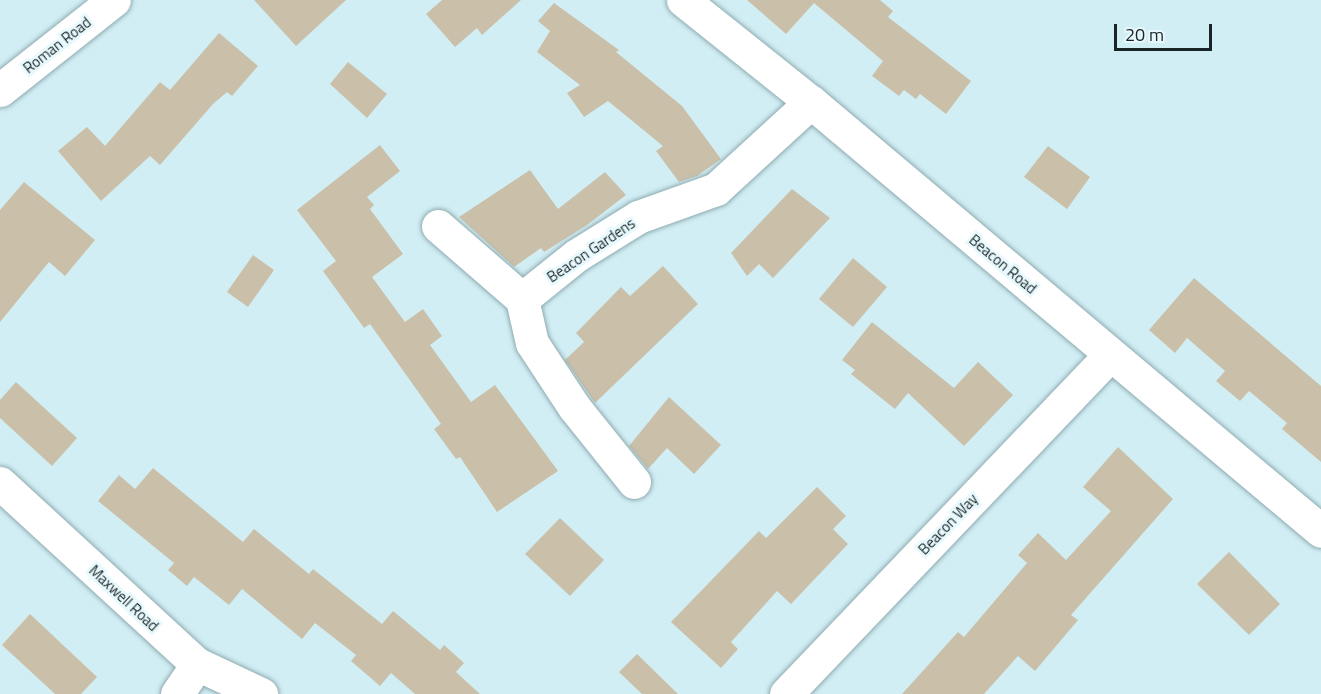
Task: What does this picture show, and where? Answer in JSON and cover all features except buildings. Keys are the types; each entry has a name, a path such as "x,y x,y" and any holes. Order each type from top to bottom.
{"street":[{"name":"Roman Road","path":"0,90 114,0"},
{"name":"Beacon Road","path":"683,0 811,102 1321,531"},
{"name":"Beacon Gardens","path":"522,299 577,255 638,218 716,189 811,102"},
{"path":"438,226 522,299 532,343 574,407 634,482"},
{"name":"Beacon Way","path":"786,694 1110,355"},
{"name":"Maxwell Road","path":"0,483 197,664 261,694"},
{"path":"177,694 197,664"}]}
